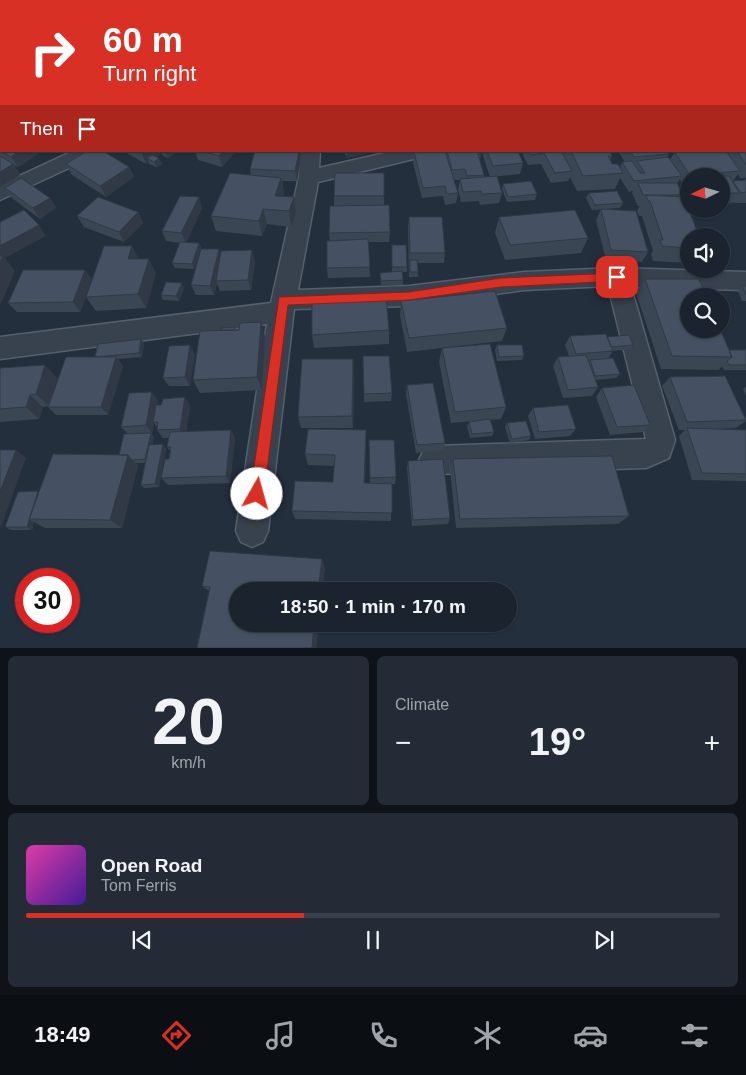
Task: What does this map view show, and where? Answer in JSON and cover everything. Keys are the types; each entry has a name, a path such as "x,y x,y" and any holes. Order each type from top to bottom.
{"street":[{"path":"0,193 88,152"},
{"path":"252,530 282,306 309,177 310,152"},
{"path":"309,177 418,152"},
{"path":"434,460 646,454 659,448 661,440 617,277"},
{"path":"0,348 282,306 409,296 501,282 617,277 746,281"}],"building":[{"path":"2,152 18,152 11,157"},
{"path":"85,152 105,152 129,167 100,186 66,164"},
{"path":"205,152 222,152 219,156"},
{"path":"255,152 299,152 295,171 250,169"},
{"path":"414,152 445,152 458,193 447,194 445,186 423,188"},
{"path":"447,152 480,152 481,154 478,154 484,175 467,176 465,169 452,170"},
{"path":"487,152 518,152 523,163 493,166"},
{"path":"530,152 562,152 572,171 555,173 544,153 531,155"},
{"path":"571,152 610,152 612,156 608,156 612,164 618,164 623,173 583,176"},
{"path":"631,152 668,152 669,154 634,157"},
{"path":"675,152 727,152 740,171 730,172 730,168 685,168"},
{"path":"738,152 746,152 746,165"},
{"path":"152,155 159,158 154,162 147,158"},
{"path":"0,156 13,164 0,172"},
{"path":"668,157 680,173 680,176 634,181 622,162 632,161 640,173 645,173 637,161"},
{"path":"230,173 281,178 275,196 294,197 289,211 263,209 259,221 211,216"},
{"path":"335,173 384,173 384,196 334,196"},
{"path":"497,176 502,193 482,194 481,191 463,192 460,179"},
{"path":"21,178 50,198 33,208 5,188"},
{"path":"730,178 739,193 730,193"},
{"path":"746,180 746,192 741,193 733,181"},
{"path":"531,181 537,194 508,197 503,184"},
{"path":"638,183 677,183 680,189 680,195 643,195"},
{"path":"617,191 623,203 595,205 589,193"},
{"path":"646,195 680,197 680,218 692,218 696,228 680,228 680,247 662,246 660,240 663,240 650,201 648,201"},
{"path":"180,196 199,197 181,233 162,231"},
{"path":"98,197 138,212 119,232 77,216"},
{"path":"389,205 390,232 329,233 330,206"},
{"path":"601,209 636,211 648,252 611,250"},
{"path":"24,210 39,225 0,246 0,222"},
{"path":"575,210 588,238 510,245 499,217"},
{"path":"409,217 442,217 445,253 410,253"},
{"path":"368,239 370,267 327,268 327,241"},
{"path":"180,242 199,243 192,264 172,263"},
{"path":"392,245 406,245 407,267 392,267"},
{"path":"104,246 132,246 128,259 149,259 138,294 86,297"},
{"path":"201,249 219,249 210,286 191,285"},
{"path":"252,250 248,280 216,281 221,251"},
{"path":"410,260 417,260 418,272 410,272"},
{"path":"23,270 85,270 73,302 8,303"},
{"path":"402,271 403,280 381,281 380,273"},
{"path":"645,279 699,279 703,288 680,288 680,338 724,338 732,357 672,356"},
{"path":"166,282 182,283 176,296 161,295"},
{"path":"742,286 746,286 746,295"},
{"path":"495,291 507,328 409,338 401,301"},
{"path":"386,298 389,330 312,335 312,302"},
{"path":"261,322 257,377 193,380 200,331 239,330 240,323"},
{"path":"235,327 234,330 221,330 221,328"},
{"path":"606,334 613,351 576,354 570,336"},
{"path":"629,335 633,345 611,347 607,337"},
{"path":"141,339 139,353 95,357 98,344"},
{"path":"490,344 506,407 455,412 442,348"},
{"path":"190,345 185,377 163,378 169,346"},
{"path":"497,345 522,345 524,356 499,357"},
{"path":"729,350 746,350 746,365 729,365 727,361 732,357"},
{"path":"586,355 598,387 568,390 558,357"},
{"path":"363,356 389,356 392,393 364,394"},
{"path":"66,357 116,357 101,407 48,407"},
{"path":"613,358 620,374 595,376 590,360"},
{"path":"302,359 353,359 352,416 298,417"},
{"path":"45,365 36,394 30,395 26,407 0,409 0,368"},
{"path":"725,376 746,420 687,422 670,377"},
{"path":"433,383 445,443 417,445 407,385"},
{"path":"634,385 650,425 617,427 602,388"},
{"path":"152,392 146,425 121,427 129,393"},
{"path":"185,397 180,429 157,430 158,422 153,422 156,405 161,405 163,399"},
{"path":"568,405 576,429 539,432 533,408"},
{"path":"490,419 494,432 472,434 469,422"},
{"path":"526,421 531,436 512,439 507,423"},
{"path":"687,428 746,430 746,474 702,473"},
{"path":"308,429 366,430 364,483 392,484 392,513 292,511 295,481 333,482 335,455 305,454"},
{"path":"231,430 226,476 161,478 165,459 169,459 171,447 167,447 170,432"},
{"path":"151,433 145,459 132,460 128,455 119,455 124,434"},
{"path":"369,440 394,440 396,477 370,478"},
{"path":"163,444 155,484 141,485 149,445"},
{"path":"0,450 16,450 0,492"},
{"path":"53,454 128,455 110,520 29,519"},
{"path":"612,456 629,516 460,519 453,459"},
{"path":"443,459 450,518 413,520 408,461"},
{"path":"38,491 27,527 5,527 18,492"},
{"path":"210,551 322,559 319,582 229,582 229,632 313,632 312,648 197,648 210,587 202,586"}],"route":[{"path":"257,494 283,300 409,296 501,282 617,277"}]}
